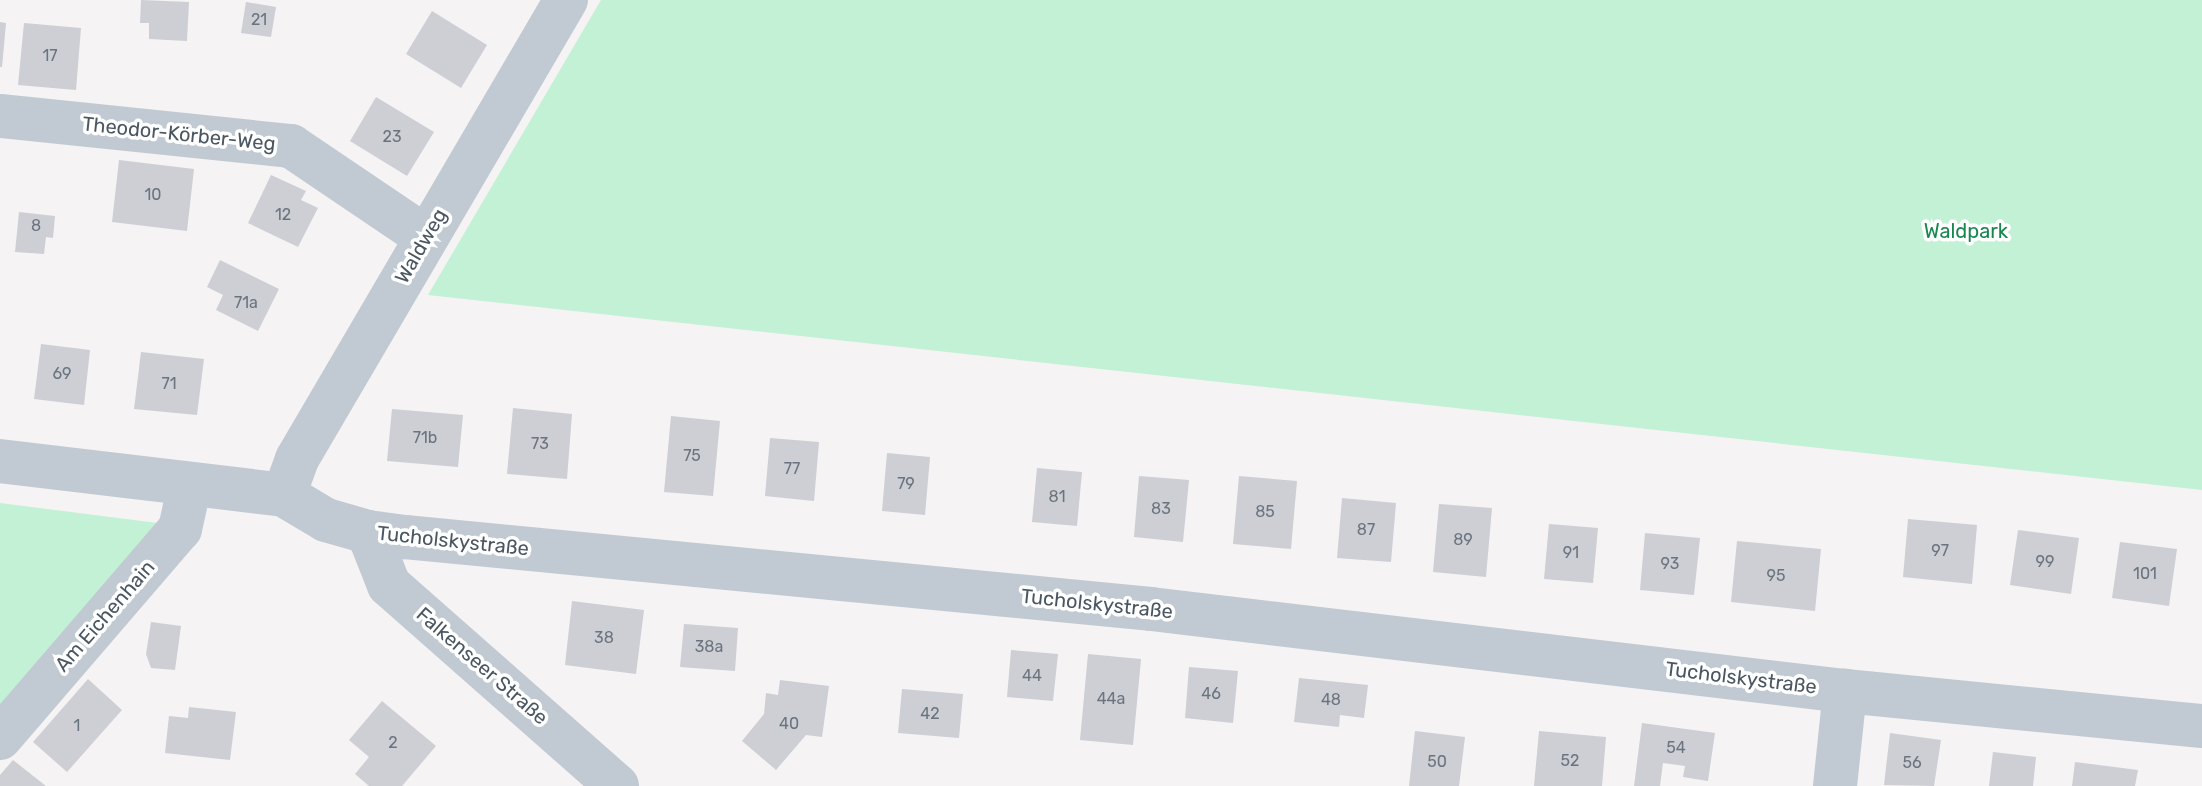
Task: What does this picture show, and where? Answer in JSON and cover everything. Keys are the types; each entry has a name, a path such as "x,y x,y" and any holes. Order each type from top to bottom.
{"street":[{"name":"Waldweg","path":"284,495 297,459 566,0"},
{"name":"Theodor-Körber-Weg","path":"0,116 291,146 426,237"},
{"name":"Tucholskystraße","path":"0,461 284,495 326,520 368,532 1151,609 1845,691 2202,726"},
{"name":"Am Eichenhain","path":"0,738 180,529 190,484"},
{"name":"Falkenseer Straße","path":"368,532 389,585 617,786"},
{"path":"1835,786 1845,691"}],"green space":[{"name":"Waldpark","path":"601,0 2202,0 2202,490 428,295"},
{"path":"0,503 181,526 0,737"}],"building":[{"path":"141,0 189,2 187,41 149,39 149,23 140,23"},
{"path":"246,2 276,7 271,37 241,33"},
{"path":"432,11 487,45 461,88 406,54"},
{"path":"0,22 6,23 2,67 0,67"},
{"path":"24,23 81,28 76,90 18,85"},
{"path":"376,97 434,132 407,176 350,141"},
{"path":"119,160 194,169 187,231 112,222"},
{"path":"271,175 306,191 301,200 318,208 298,247 248,223"},
{"path":"19,212 55,216 53,238 46,237 44,254 15,252"},
{"path":"220,260 279,289 258,331 216,310 223,295 207,287"},
{"path":"41,344 90,350 84,405 34,399"},
{"path":"141,352 204,359 197,415 134,409"},
{"path":"513,408 572,414 567,479 507,474"},
{"path":"392,409 463,415 458,467 387,461"},
{"path":"671,416 720,421 713,496 664,492"},
{"path":"770,438 819,442 814,501 765,496"},
{"path":"887,453 930,457 925,515 882,511"},
{"path":"1037,468 1082,472 1077,526 1032,522"},
{"path":"1139,476 1189,480 1183,542 1134,537"},
{"path":"1239,476 1297,481 1291,549 1233,544"},
{"path":"1342,498 1396,503 1391,562 1337,558"},
{"path":"1439,504 1492,508 1486,577 1433,572"},
{"path":"1908,519 1977,525 1972,584 1903,577"},
{"path":"1549,524 1598,528 1593,583 1544,579"},
{"path":"2018,530 2079,538 2071,594 2010,585"},
{"path":"1645,533 1700,538 1694,595 1640,590"},
{"path":"1737,541 1821,549 1815,611 1731,602"},
{"path":"2120,542 2177,549 2169,606 2112,598"},
{"path":"572,601 644,610 636,674 565,665"},
{"path":"151,622 181,626 175,670 151,668 146,654"},
{"path":"684,624 738,628 735,671 680,667"},
{"path":"1011,650 1058,654 1053,701 1007,697"},
{"path":"1088,654 1141,659 1133,745 1080,740"},
{"path":"1189,667 1238,671 1233,723 1185,718"},
{"path":"1299,678 1368,685 1364,718 1340,715 1339,727 1294,722"},
{"path":"88,679 122,710 67,772 33,742"},
{"path":"780,680 829,686 822,737 806,735 776,770 742,741 764,714 766,693 778,695"},
{"path":"902,689 963,694 959,738 898,733"},
{"path":"382,701 436,746 402,786 369,786 355,774 369,757 349,740"},
{"path":"189,707 236,712 230,760 165,753 169,716 188,718"},
{"path":"1642,723 1715,733 1708,781 1683,777 1685,766 1663,763 1660,786 1634,786"},
{"path":"1415,731 1465,737 1459,786 1409,786"},
{"path":"1539,731 1606,737 1602,786 1534,786"},
{"path":"1890,733 1941,740 1934,786 1884,785"},
{"path":"1993,752 2036,757 2033,786 1989,786"},
{"path":"13,760 46,786 0,786 0,775"},
{"path":"2075,762 2138,770 2135,786 2072,786"}]}
